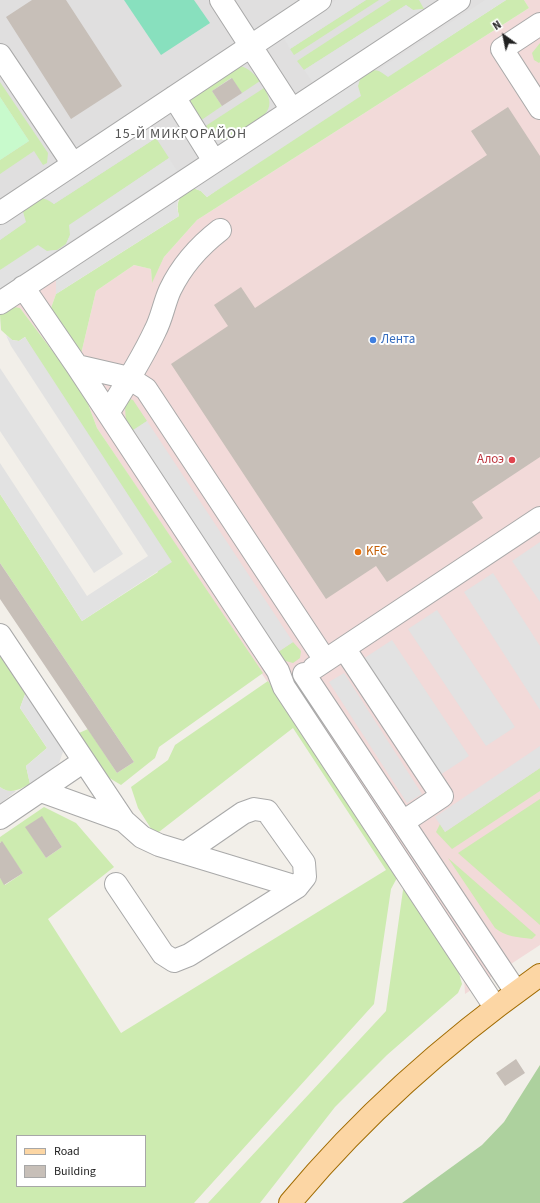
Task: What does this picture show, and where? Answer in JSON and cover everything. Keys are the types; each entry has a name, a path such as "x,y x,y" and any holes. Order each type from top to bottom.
{"main road":[{"path":"290,1203 337,1148 374,1110 434,1055 495,1007 540,975"}],"street":[{"path":"220,0 292,110"},
{"path":"0,213 320,0"},
{"path":"0,303 459,0"},
{"path":"540,24 502,49 540,108"},
{"path":"0,55 73,164"},
{"path":"174,97 214,161"},
{"path":"108,413 130,378 156,330 170,291 189,258 202,244 220,230"},
{"path":"23,287 108,413 495,1007"},
{"path":"77,366 130,378 146,389 325,660"},
{"path":"281,679 304,674 540,518"},
{"path":"0,634 124,821 142,837 159,845 297,887"},
{"path":"344,648 442,796 403,822"},
{"path":"304,674 516,992"},
{"path":"1,814 41,791 84,762"},
{"path":"41,791 124,821"},
{"path":"116,884 163,954 174,961 189,955 297,887 305,877 304,863 267,811 254,809 243,813 185,853"}],"shaded area":[{"path":"0,0 506,0 178,200 56,294 56,281 0,315"},
{"path":"336,0 366,0 290,49 282,35"},
{"path":"485,0 506,0 388,77 378,70"},
{"path":"524,0 540,0 540,945 465,994 464,977 460,969 97,428 84,393 20,308 6,310 56,280 56,294 51,308 81,354 96,291 134,265 151,269 152,282 164,257 197,220 529,8"},
{"path":"406,5 413,10 424,9 313,83 304,70"},
{"path":"360,77 358,86 361,96 207,197 201,191 193,188"},
{"path":"147,124 156,138 54,204 46,198 36,198"},
{"path":"169,158 177,171 66,244 70,235 69,225"},
{"path":"178,200 177,208 179,216 56,294 56,280"},
{"path":"27,203 23,212 26,222 0,240 0,221"},
{"path":"38,245 47,251 57,250 0,290 0,270"},
{"path":"6,335 12,340 19,341 25,337 172,562 82,621 0,494 0,463 87,596 148,556 11,346"},
{"path":"0,368 123,554 94,573 0,431"},
{"path":"147,421 293,642 278,652 133,430"},
{"path":"540,542 540,602 512,561"},
{"path":"493,573 540,646 540,710 464,592"},
{"path":"437,610 515,727 486,746 408,629"},
{"path":"392,640 469,756 440,775 363,659"},
{"path":"344,673 422,794 407,803 329,682"},
{"path":"27,689 62,744 63,752 59,763 30,784 26,766 47,748 20,708"},
{"path":"540,746 540,768 445,832 435,817"},
{"path":"0,787 5,790 16,791 0,804"}],"green space":[{"path":"124,0 194,0 210,23 161,55"},
{"path":"366,0 379,0 294,55 290,49"},
{"path":"391,0 419,0 424,9 413,10 406,5 304,70 297,61"},
{"path":"506,0 524,0 529,8 197,220 164,257 152,283 151,269 134,265 96,291 81,354 52,319 51,308 56,294 179,216 178,202 182,195 189,190 193,188 201,191 207,197 358,86 360,80 366,73 374,70 388,76"},
{"path":"540,43 539,63 534,60 532,53"},
{"path":"235,65 249,70 260,81 242,93 231,78 212,91 222,106 200,121 191,107 190,102 192,97 202,86"},
{"path":"0,82 48,153 47,163 43,165 34,151 0,174 0,160 29,141 0,97"},
{"path":"264,88 268,96 269,103 266,114 256,122 226,139 217,140 209,134 204,127"},
{"path":"0,97 29,141 0,160"},
{"path":"156,138 169,158 70,225 70,235 66,244 57,250 47,251 0,270 0,240 25,222 23,212 27,203 41,199 47,200 54,204"},
{"path":"14,307 20,308 84,393 97,428 263,673 159,747 155,758 121,785 106,776 79,733 88,729 117,773 134,762 0,563 0,494 82,621 158,572 25,337 19,341 12,340 1,330 0,315 6,310"},
{"path":"130,399 133,400 147,421 133,431 278,652 293,642 301,651 300,658 293,663 282,660 126,423 125,407"},
{"path":"0,647 27,689 20,708 47,748 26,766 30,784 12,791 8,791 0,787"},
{"path":"268,681 398,876 391,889 374,1004 194,1203 0,1203 0,878 5,885 23,873 1,842 0,843 0,837 44,807 76,823 114,867 48,919 121,1033 386,870 293,728 155,835 138,808 131,787 168,760 175,745","holes":["42,817 62,847 46,858 26,827"]},
{"path":"540,768 540,791 452,849 436,832 440,824 445,832"},
{"path":"540,799 540,925 458,853"},
{"path":"448,858 536,935 532,939 517,937 503,933 495,928"},
{"path":"404,889 459,973 462,984 458,993 387,1055 335,1107 260,1203 208,1203 386,1011"},
{"path":"540,1065 540,1203 402,1203 482,1145 504,1122"}],"building":[{"path":"32,0 66,0 122,86 71,119 6,17"},
{"path":"232,78 242,93 222,106 212,91"},
{"name":"Лента","path":"508,107 540,156 540,457 472,502 483,518 387,582 376,566 326,599 171,364 228,326 214,305 241,287 255,308 487,155 471,131"},
{"path":"0,563 134,762 117,773 0,599"},
{"path":"42,816 62,847 46,858 25,827"},
{"path":"2,841 23,873 4,885 0,878 0,843"},
{"path":"516,1059 525,1073 505,1086 496,1073"}],"place":[{"name":"Лента","path":"373,340"},
{"name":"Алоэ","path":"512,460"},
{"name":"KFC","path":"358,552"}],"district":[{"name":"15-Й МИКРОРАЙОН","path":"181,135"}]}
